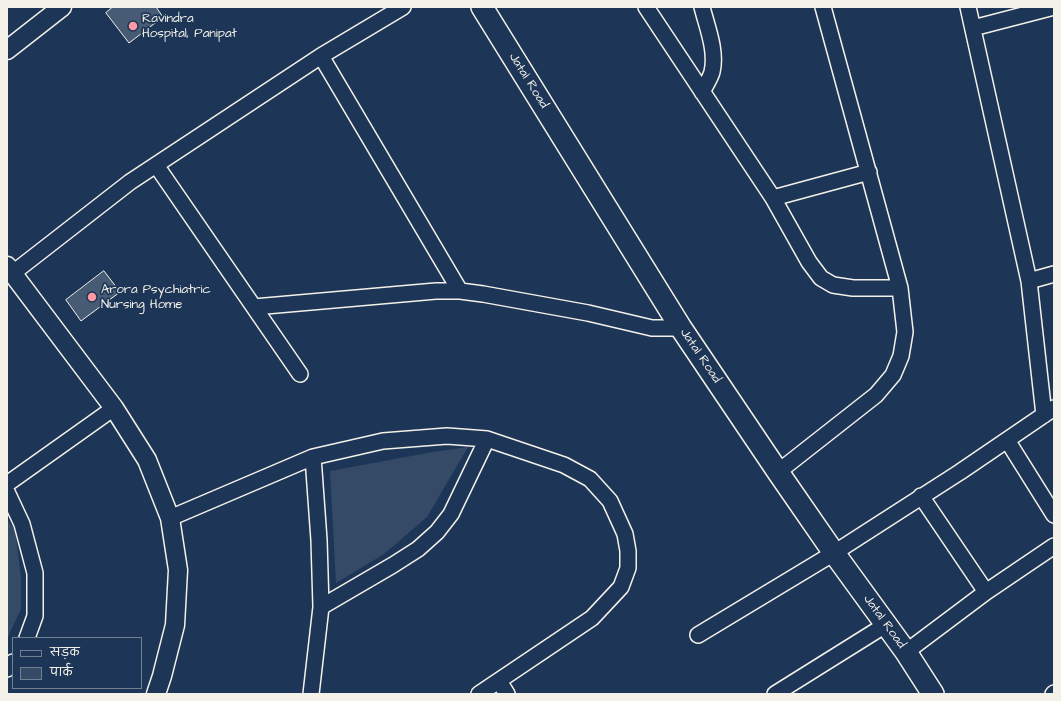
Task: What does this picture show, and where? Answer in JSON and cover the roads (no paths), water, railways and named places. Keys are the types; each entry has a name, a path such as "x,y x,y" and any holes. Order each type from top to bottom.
{"main road":[{"name":"Jatal Road","path":"482,7 681,328 834,553 887,624 933,694"}],"street":[{"path":"7,50 62,7"},
{"path":"156,694 175,625 178,570 170,518 147,460 114,408 10,270 156,165 321,56 403,7"},
{"path":"646,7 773,198 809,262 821,278 833,285 853,288 900,288"},
{"path":"702,7 710,36 714,62 712,74 702,92"},
{"path":"778,472 876,395 893,375 901,356 905,332 900,288 823,7"},
{"path":"698,634 834,553 960,472 1049,411 1029,281 968,7"},
{"path":"973,28 1054,7"},
{"path":"321,56 460,291"},
{"path":"156,165 300,374"},
{"path":"773,198 869,172"},
{"path":"1029,281 1054,274"},
{"path":"254,307 436,291 460,291 588,313 652,328 681,328"},
{"path":"7,484 114,408"},
{"path":"170,518 313,458 383,441 447,436 487,439 564,465 590,479 610,501 624,534 628,551 628,568 621,587 592,618 503,688 479,694"},
{"path":"321,607 418,549 437,532 450,514 487,439"},
{"path":"1007,440 1054,515"},
{"path":"311,694 321,607 319,540 313,458"},
{"path":"7,492 22,524 35,573 35,616 27,637"},
{"path":"922,496 986,592"},
{"path":"906,652 986,592 1054,546"},
{"path":"775,694 887,624"}],"place":[{"name":"Ravindra Hospital, Panipat","path":"133,26"},
{"name":"Arora Psychiatric Nursing Home","path":"92,297"}]}
